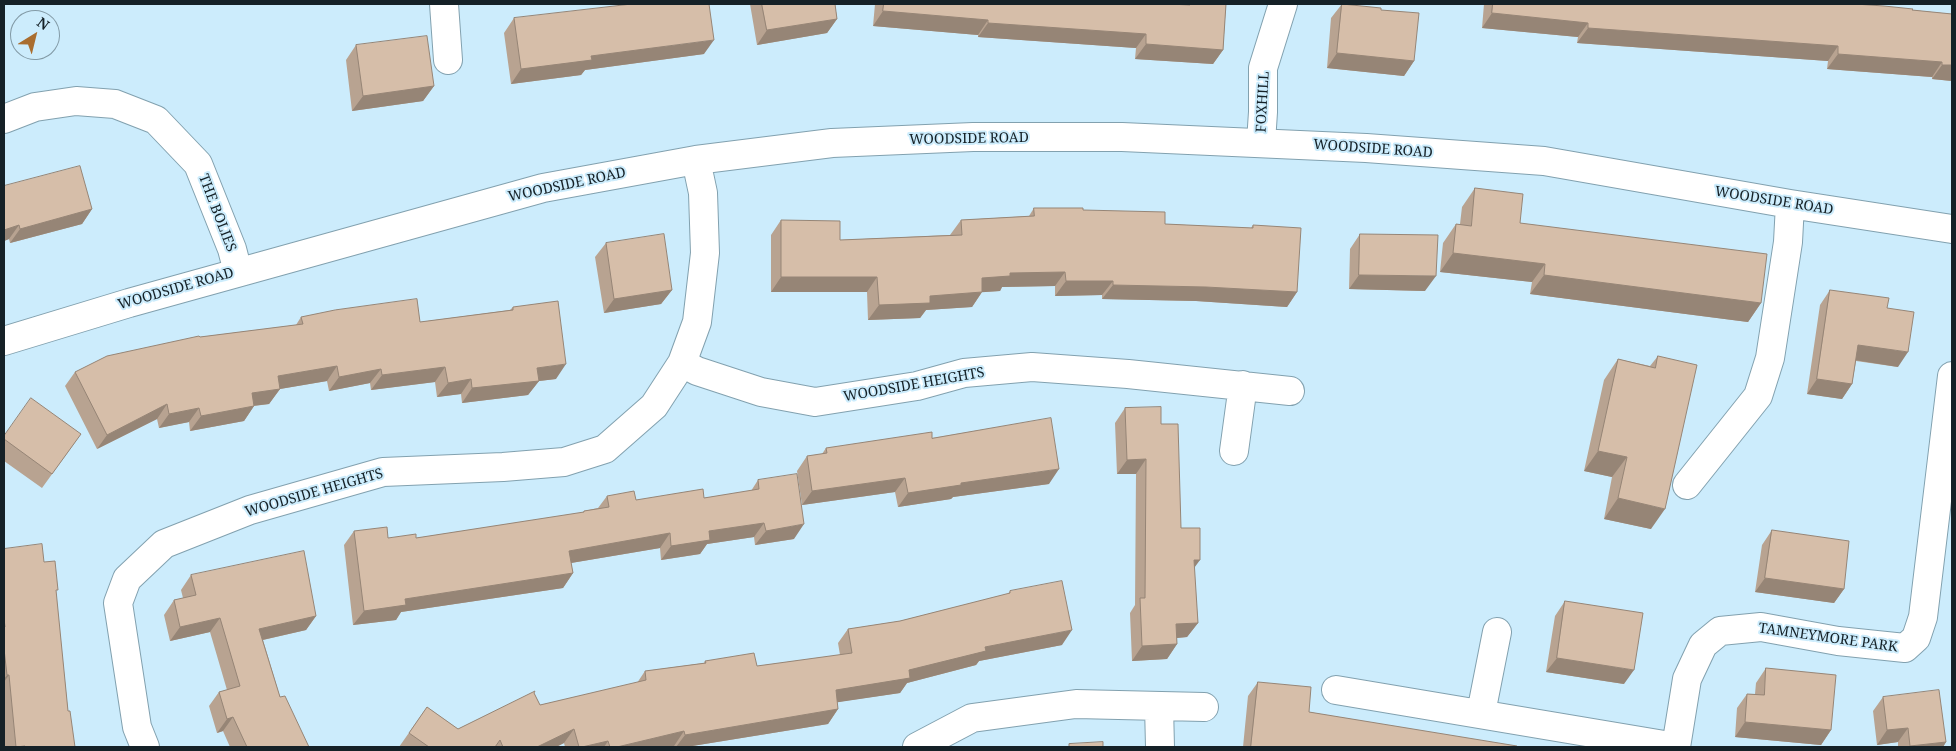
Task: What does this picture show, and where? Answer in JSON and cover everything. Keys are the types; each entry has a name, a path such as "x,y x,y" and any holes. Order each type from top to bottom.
{"street":[{"path":"444,4 448,60"},
{"name":"FOXHILL","path":"1261,142 1263,68 1283,4"},
{"name":"THE BOLIES","path":"4,119 35,107 76,101 115,104 156,120 198,164 232,249 238,272"},
{"name":"WOODSIDE ROAD","path":"4,341 128,302 543,188 696,160 832,144 973,137 1122,137 1261,142 1544,161 1790,204 1952,229"},
{"name":"WOODSIDE HEIGHTS","path":"145,747 137,727 118,604 127,578 164,544 250,510 383,472 503,467 564,462 605,449 654,406 682,363 697,322 705,253 703,193 696,160"},
{"path":"1687,485 1758,396 1770,358 1788,242 1790,204"},
{"name":"WOODSIDE HEIGHTS","path":"682,363 697,371 761,392 816,402 917,386 964,373 1032,367 1243,385 1290,391"},
{"name":"TAMNEYMORE PARK","path":"1336,690 1676,747 1687,679 1704,645 1720,630 1761,627 1838,641 1905,648 1916,638 1924,617 1952,376"},
{"path":"1234,451 1243,385"},
{"path":"1481,713 1497,632"},
{"path":"916,747 972,718 1076,704 1204,708"},
{"path":"1159,706 1160,747"}],"building":[{"path":"632,4 709,4 714,40 591,56 592,60 521,69 514,18"},
{"path":"762,4 835,4 837,19 767,30"},
{"path":"884,4 1226,4 1223,50 1146,44 1146,34 988,23 988,20 883,11"},
{"path":"1342,4 1419,13 1414,61 1337,53"},
{"path":"1493,4 1855,4 1952,14 1952,65 1942,65 1942,62 1838,54 1838,46 1588,28 1588,23 1492,13"},
{"path":"427,36 434,86 363,96 356,45"},
{"path":"80,166 92,209 20,229 19,225 4,230 4,186"},
{"path":"1475,188 1523,194 1520,223 1767,254 1761,303 1544,275 1545,264 1453,253 1456,224 1471,226"},
{"path":"1034,208 1165,212 1165,224 1253,228 1253,225 1301,228 1297,292 1206,287 1113,285 1113,281 1066,281 1065,272 1010,273 1010,276 982,278 982,292 930,296 930,303 879,305 877,277 781,277 781,220 840,221 840,240 962,235 961,220 1034,216"},
{"path":"664,234 672,290 614,299 606,243"},
{"path":"1360,234 1438,235 1436,276 1359,275"},
{"path":"1830,290 1889,298 1887,308 1914,312 1908,352 1858,345 1852,384 1817,379"},
{"path":"417,299 420,322 513,310 513,307 558,301 566,364 537,368 539,381 472,388 471,379 448,383 445,367 382,375 381,369 339,377 337,366 278,376 280,389 252,393 254,406 201,416 199,408 169,414 167,404 107,435 75,372 107,356 199,336 303,324 301,317 335,310"},
{"path":"1658,356 1697,365 1665,509 1618,498 1627,457 1598,451 1618,359 1655,368"},
{"path":"31,398 81,434 52,474 4,439 4,436"},
{"path":"1161,407 1161,424 1178,424 1181,528 1200,528 1200,560 1194,560 1198,623 1176,624 1177,644 1142,646 1140,598 1145,598 1146,459 1127,460 1125,408"},
{"path":"1051,418 1059,469 961,483 961,485 908,493 905,478 812,491 807,456 827,453 826,448 932,432 932,438"},
{"path":"797,474 804,524 766,531 764,523 709,531 710,540 671,546 670,533 569,551 573,573 405,599 406,605 364,611 354,531 387,527 388,538 416,534 416,538 609,507 607,496 634,491 636,500 703,489 704,498 759,489 758,480"},
{"path":"1772,530 1849,541 1844,589 1765,578"},
{"path":"42,544 44,562 55,561 58,590 56,590 68,711 70,711 75,747 16,747 9,675 7,675 4,649 4,549"},
{"path":"304,551 316,616 259,629 280,697 285,696 309,747 247,747 233,717 227,719 219,692 240,686 220,618 180,627 174,600 196,595 191,575"},
{"path":"1062,581 1072,630 985,647 986,651 909,670 910,678 836,690 838,709 685,735 684,731 617,747 610,747 608,741 579,747 574,729 537,747 503,747 500,740 495,747 429,747 409,733 427,707 458,729 535,691 534,693 540,705 646,680 645,671 706,663 705,661 754,653 757,666 852,653 848,629 900,621 1010,593 1010,591"},
{"path":"1565,601 1643,613 1634,670 1557,658"},
{"path":"1766,668 1836,675 1831,730 1745,722 1747,694 1764,695"},
{"path":"1258,682 1311,687 1309,712 1517,747 1251,747"},
{"path":"1939,690 1946,742 1910,746 1908,728 1887,730 1883,697"},
{"path":"1103,742 1103,747 1069,747 1069,744"}]}
